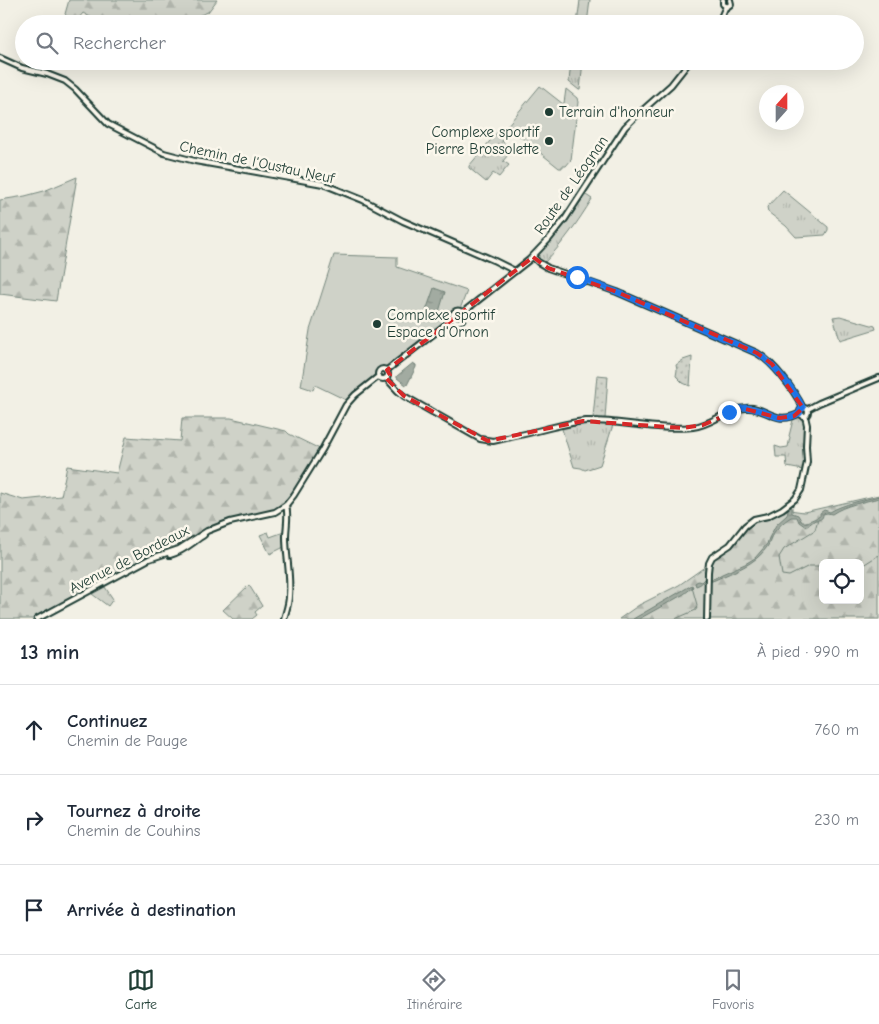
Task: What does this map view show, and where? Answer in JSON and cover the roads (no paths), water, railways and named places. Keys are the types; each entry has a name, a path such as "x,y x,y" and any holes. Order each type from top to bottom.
{"street":[{"path":"723,0 723,4 726,6"},
{"path":"722,15 726,6 730,5 730,0"},
{"name":"Chemin de l'Oustau Neuf","path":"0,58 15,65"},
{"name":"Chemin de l'Oustau Neuf","path":"30,70 65,81 108,124 164,153 195,161 324,184 363,200 403,221 515,271"},
{"name":"Route de Léognan","path":"462,313 533,257 565,219 628,124 672,85 683,70"},
{"path":"533,257 550,269 617,292 757,353 772,364 797,396 803,408"},
{"path":"228,522 274,512 286,506 322,450 346,405 355,395 379,376 381,369 387,370 453,319 452,316 455,312 460,311 462,313 463,318 461,321 456,322 453,319"},
{"path":"386,378 387,370"},
{"path":"379,376 386,378 404,396 432,412 480,439 493,441 583,421 674,428 701,426 727,413 744,408 754,408 777,418 791,417 800,413 800,410 803,408"},
{"path":"803,408 808,409 879,378"},
{"path":"707,619 707,581 709,564 712,557 730,545 745,526 754,519 768,516 782,509 795,499 801,490 807,462 807,425 805,416 808,413 808,409"},
{"path":"800,413 805,416"},
{"path":"284,619 288,604 289,588 286,546 286,519 288,513 286,506"},
{"path":"281,508 286,519"},
{"name":"Avenue de Bordeaux","path":"37,619 149,559 176,551 204,532 228,522"},
{"name":"Avenue de Bordeaux","path":"145,562 176,554 215,528 228,522"}],"water":[{"path":"434,288 445,292 438,315 426,311"},
{"path":"413,363 416,367 406,385 397,376"},
{"path":"879,496 879,498 849,506 832,514 823,514 821,519 815,520 806,527 799,522 797,517 791,517 776,530 768,546 750,563 714,581 703,582 696,586 695,583 698,581 701,582 704,579 715,578 755,558 767,544 776,525 787,515 788,508 792,507 792,513 798,515 802,522 806,522 820,516 820,513 824,510 830,512 847,504"},
{"path":"692,585 693,587 684,594 639,619 633,619"}],"waterway":[{"path":"818,519 815,530 784,549 779,557 782,575 789,576 809,566 819,566"},
{"path":"864,564 879,555"},
{"path":"675,619 696,610 697,605 692,587"}],"place":[{"name":"Terrain d'honneur","path":"549,112"},
{"name":"Complexe sportif Pierre Brossolette","path":"549,141"},
{"name":"Complexe sportif Espace d'Ornon","path":"377,324"}]}
